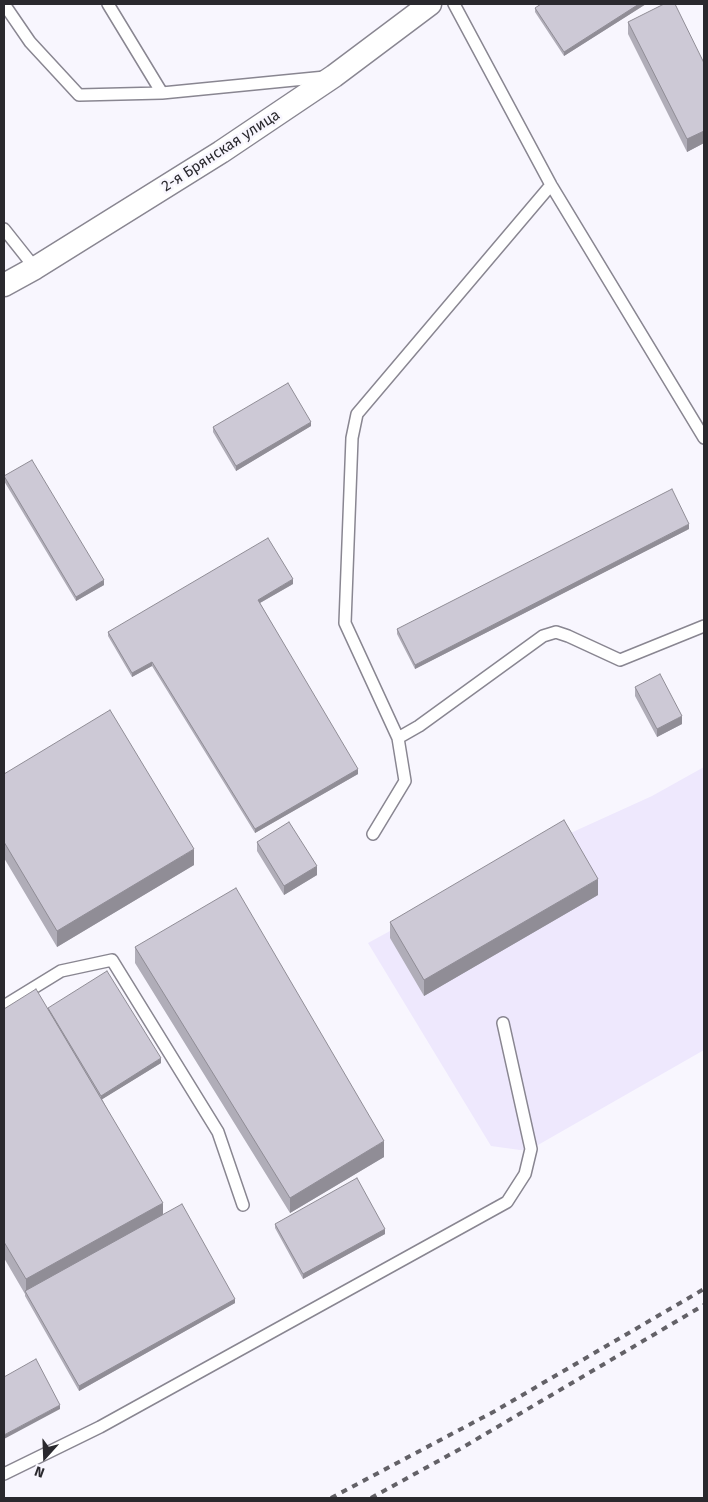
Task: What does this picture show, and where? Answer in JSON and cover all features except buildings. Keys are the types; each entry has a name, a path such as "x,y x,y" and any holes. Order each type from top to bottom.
{"street":[{"name":"2-я Брянская улица","path":"4,285 35,268 213,157 334,76 430,4"}],"lane":[{"path":"4,4 30,42 79,95 162,93 334,76"},
{"path":"108,4 162,93"},
{"path":"454,4 551,185 704,438"},
{"path":"373,834 405,781 398,738 345,623 352,438 357,414 551,185"},
{"path":"4,228 35,268"},
{"path":"398,738 419,726 543,636 556,632 620,660 704,626"},
{"path":"4,1006 61,971 112,960 218,1132 243,1205"},
{"path":"4,1474 100,1427 507,1202 525,1174 531,1149 503,1023"}],"shaded area":[{"path":"704,767 704,1050 531,1149 520,1150 491,1146 368,943 564,836 652,796"}],"railway":[{"path":"331,1498 495,1411 704,1289"},
{"path":"371,1498 460,1449 704,1305"}]}
